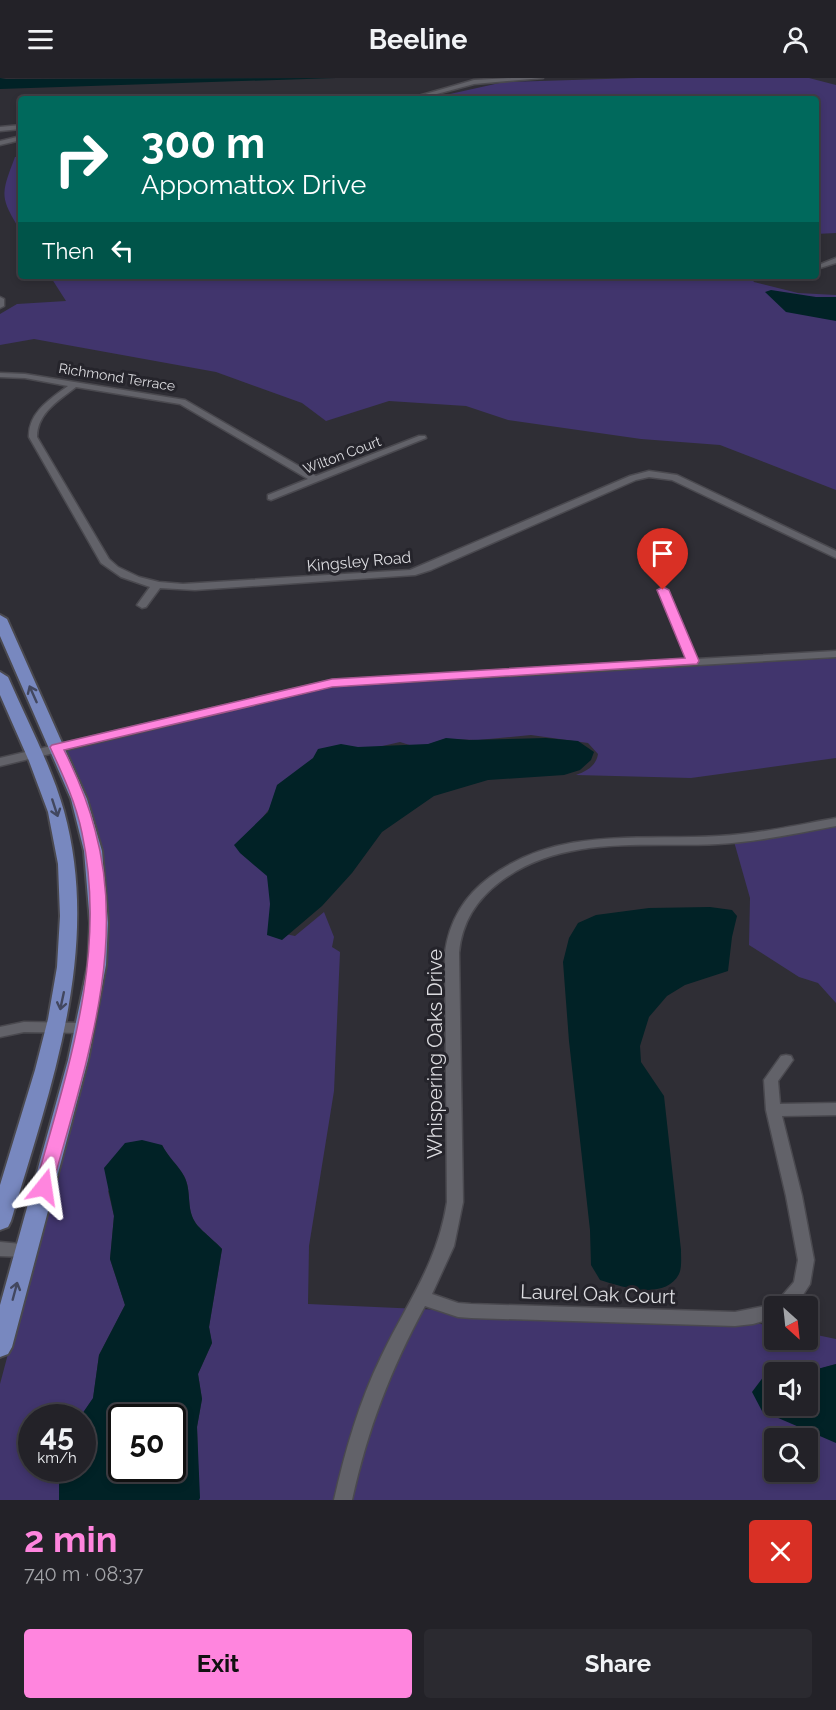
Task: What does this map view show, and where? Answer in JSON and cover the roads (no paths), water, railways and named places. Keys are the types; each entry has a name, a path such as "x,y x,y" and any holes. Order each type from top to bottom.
{"main road":[{"path":"0,619 84,814 93,851 98,888 97,965 86,1028 0,1347"},
{"path":"0,677 56,811 63,840 70,895 67,964 56,1028 0,1221"}],"street":[{"path":"421,96 466,83 540,78"},
{"path":"0,129 18,127"},
{"path":"0,143 18,139"},
{"path":"820,266 836,260"},
{"path":"0,299 0,306"},
{"name":"Richmond Terrace","path":"0,375 75,384 182,402 316,480"},
{"name":"Kingsley Road","path":"75,384 38,416 32,427 33,437 105,561 122,574 157,585 195,587 393,576 411,573 633,478 649,474 674,477 836,555"},
{"name":"Wilton Court","path":"271,497 422,438"},
{"path":"142,606 157,585"},
{"path":"663,590 693,661"},
{"path":"0,762 332,683 836,654"},
{"name":"Whispering Oaks Drive","path":"343,1500 378,1383 394,1346 442,1259 454,1218 452,953 453,941 460,921 479,893 504,872 525,861 546,852 574,845 621,840 736,839 836,822"},
{"path":"0,1032 24,1027 86,1028"},
{"path":"786,1060 771,1080 773,1110 794,1196 806,1260 802,1284 793,1296"},
{"path":"773,1110 836,1109"},
{"path":"0,1249 26,1250"},
{"name":"Laurel Oak Court","path":"422,1298 458,1310 471,1311 735,1319 764,1314"}],"water":[{"path":"0,78 6,79 336,78 0,89"},
{"path":"771,290 816,297 836,297 836,321 786,312 765,292"},
{"path":"446,738 469,740 546,738 578,741 594,752 591,760 580,770 564,775 488,780 434,796 382,832 352,873 322,906 282,940 267,935 270,904 267,876 234,845 268,812 277,785 313,758 318,749 341,744 358,747 428,744"},
{"path":"710,907 732,910 737,916 728,971 685,985 667,996 649,1017 640,1046 641,1062 664,1096 681,1250 680,1272 672,1282 654,1290 620,1286 600,1280 591,1265 590,1230 569,1041 563,962 569,938 578,923 596,915 649,908"},
{"path":"142,1140 162,1145 184,1176 192,1217 222,1249 209,1327 212,1343 198,1374 202,1399 197,1427 199,1500 59,1500 59,1482 96,1482 96,1404 89,1404 93,1398 99,1355 125,1305 110,1259 114,1216 104,1168 125,1143"},
{"path":"836,1364 836,1443 818,1435 818,1428 801,1428 774,1416 818,1416 818,1369"},
{"path":"764,1376 764,1412 762,1411 752,1392"}]}
